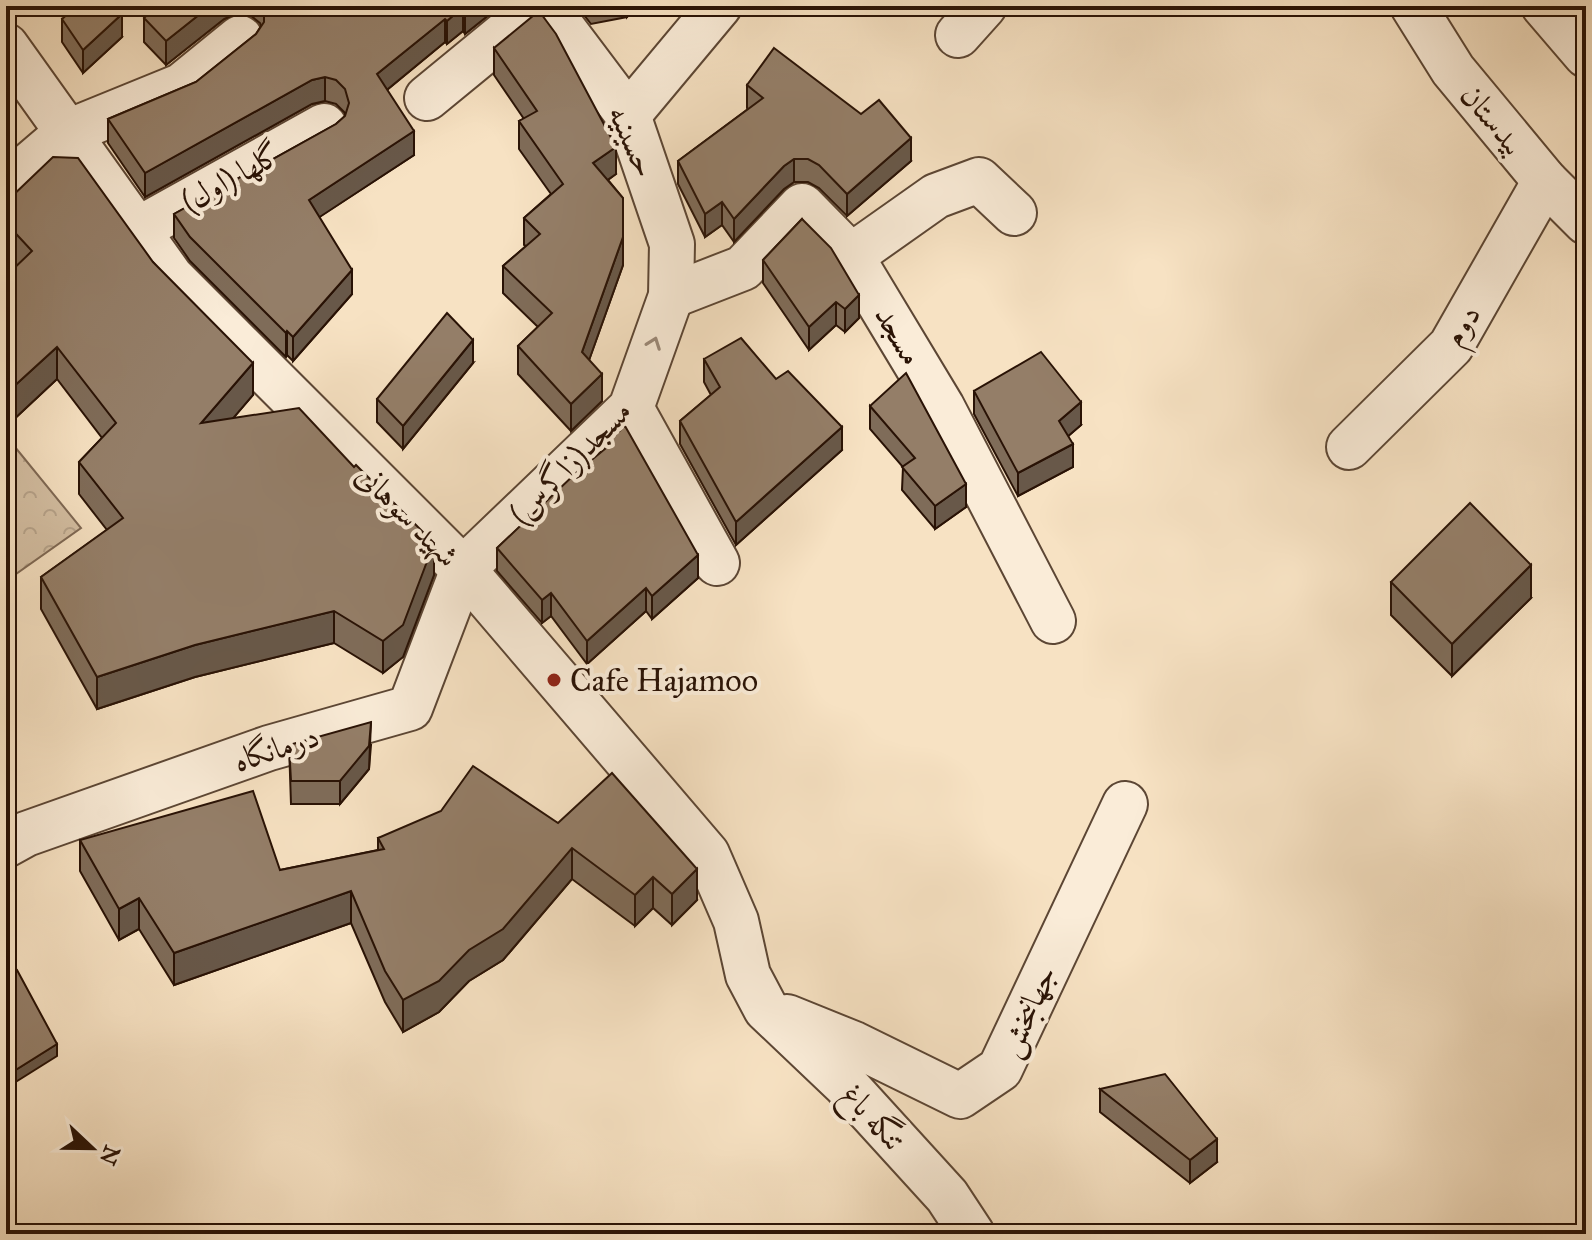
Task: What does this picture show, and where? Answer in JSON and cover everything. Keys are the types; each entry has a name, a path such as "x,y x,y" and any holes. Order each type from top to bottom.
{"street":[{"path":"427,98 539,6"},
{"name":"حسینیه","path":"546,6 628,115 672,244 671,296"},
{"path":"628,115 719,6"},
{"name":"بیدستان","path":"1413,6 1453,70 1545,181 1586,222"},
{"path":"1544,6 1586,55"},
{"path":"6,185 68,132 181,86 240,38"},
{"name":"شهید سوهانی","path":"6,46 171,277 463,569 707,854 736,921 748,975 766,1009"},
{"name":"گلها (اول)","path":"139,229 324,126"},
{"path":"851,256 936,196 979,180 1014,213"},
{"name":"دوم","path":"1349,447 1451,346 1545,181"},
{"name":"مسجد","path":"671,296 743,268 802,206 851,256 942,407 1053,621"},
{"name":"مسجد(زاگرس)","path":"463,569 631,408 671,296"},
{"path":"631,408 717,563"},
{"name":"درمانگاه","path":"6,845 26,834 269,748 410,708 463,569"},
{"name":"جهانبخش","path":"766,1009 854,1044 960,1096 1000,1069 1125,804"},
{"name":"تنگه باغ","path":"766,1009 845,1084 947,1196 972,1234"}],"green space":[{"path":"6,436 81,528 6,581"}],"building":[{"path":"77,6 114,6 122,14 83,50 62,19"},
{"path":"156,6 210,6 166,41 144,18"},
{"path":"263,6 471,6 465,10 463,7 447,21 445,19 377,74 414,131 309,200 352,270 293,337 190,237 174,214 336,124 345,116 349,103 345,89 336,80 325,77 312,80 145,173 108,119 196,82 256,34 264,22"},
{"path":"539,11 556,34 616,147 593,163 623,198 623,237 582,352 602,374 571,404 518,346 552,313 503,266 540,234 524,218 563,184 519,121 537,111 494,48"},
{"path":"774,48 861,114 879,100 911,138 847,194 819,165 808,159 794,159 734,219 722,202 705,214 678,161 763,98 747,85"},
{"path":"53,157 78,158 153,262 253,363 201,423 299,408 354,467 356,465 434,543 403,625 383,641 334,611 195,645 97,677 41,577 123,518 79,462 116,423 57,347 11,389 6,385 6,276 32,251 6,223 6,202"},
{"path":"802,219 831,248 859,295 845,309 836,302 809,327 763,260"},
{"path":"447,313 473,340 403,426 377,399"},
{"path":"741,338 776,379 788,371 842,427 736,522 680,421 720,387 704,359"},
{"path":"1041,352 1081,402 1059,421 1073,444 1018,473 974,391"},
{"path":"906,373 966,484 935,506 902,467 915,458 870,406"},
{"path":"625,426 698,555 652,596 646,588 587,641 551,593 542,600 497,548 606,448 604,445"},
{"path":"1470,503 1531,565 1452,644 1391,582"},
{"path":"371,722 369,746 340,781 291,781 289,745"},
{"path":"473,766 558,823 612,773 697,869 672,894 653,877 635,895 572,848 503,929 469,950 439,981 403,1000 385,971 351,891 174,953 139,898 119,909 80,840 253,791 280,870 384,849 378,838 441,811"},
{"path":"17,970 57,1044 6,1076 6,976"},
{"path":"1165,1074 1217,1139 1190,1160 1100,1089"}],"place":[{"name":"Cafe Hajamoo","path":"554,680"}]}
